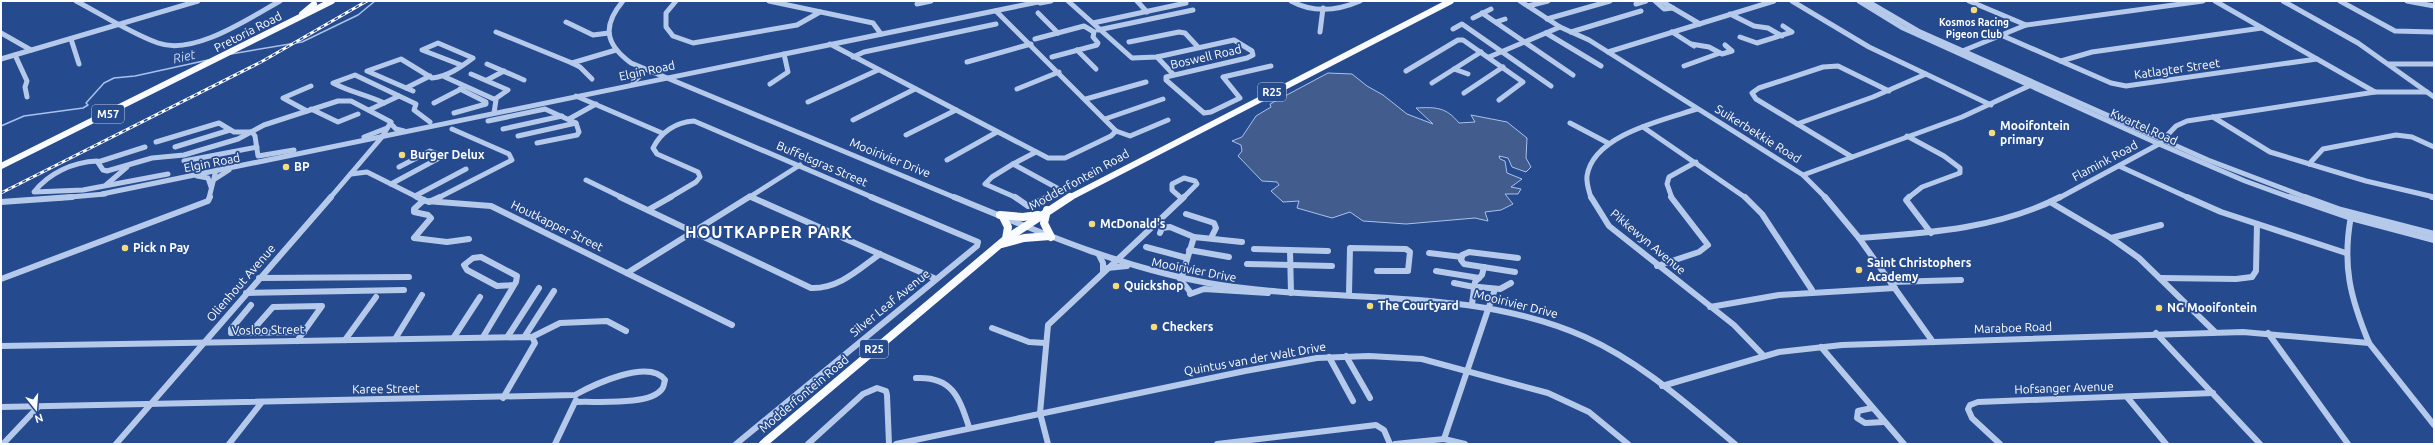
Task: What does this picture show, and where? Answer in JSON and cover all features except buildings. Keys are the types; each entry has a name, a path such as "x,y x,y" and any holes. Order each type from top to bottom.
{"main road":[{"name":"Modderfontein Road","path":"763,444 998,245 1040,214 1104,177 1450,1"},
{"path":"290,22 315,3 330,2"},
{"name":"Pretoria Road","path":"1,166 330,2"},
{"path":"998,245 1024,238 1050,236 1044,223 1047,210"},
{"path":"1002,216 1023,217 1040,214"},
{"path":"1002,216 1008,227 1006,239"}],"street":[{"path":"76,1 159,44 189,45 204,40 280,1"},
{"path":"1,59 198,1"},
{"path":"572,64 616,50 609,33 611,17 623,1"},
{"path":"676,1 666,13 666,27 673,36 693,43 797,25 820,12"},
{"path":"769,1 873,23 881,34"},
{"path":"917,4 931,1"},
{"name":"Elgin Road","path":"102,194 1043,1"},
{"name":"Elgin Road","path":"1033,3 1051,1"},
{"name":"Boswell Road","path":"1068,1 1131,57 1157,57 1236,40 1253,55 1166,77 1166,80 1203,112 1209,113 1240,98 1223,76 1271,66"},
{"path":"1138,1 1147,12"},
{"path":"1291,1 1301,6 1342,9 1360,1"},
{"name":"Suikerbekkie Road","path":"1520,1 1560,27 1608,52 1803,175 1823,193 1859,238 1933,342"},
{"path":"1528,6 1548,1"},
{"path":"1547,19 1610,1"},
{"path":"1636,4 1646,1"},
{"path":"1654,1 1664,9 1672,8"},
{"path":"1661,1 1700,24"},
{"path":"1608,52 1774,1"},
{"path":"1792,1 1869,47 1991,105"},
{"path":"1969,1 2026,24"},
{"path":"1957,54 2026,24 2203,1"},
{"path":"2215,1 2375,92"},
{"path":"2283,1 2358,43 2434,97"},
{"path":"2340,1 2391,30 2401,32 2434,32"},
{"path":"2407,1 2434,6"},
{"path":"1860,2 1868,2"},
{"name":"Kwartel Road","path":"1860,2 1903,28 1957,54 2112,118 2203,163 2302,202 2434,240"},
{"name":"Kwartel Road","path":"1868,2 1894,19 1995,66 2067,103 2123,128 2351,216 2368,217 2434,234"},
{"path":"315,3 319,8"},
{"path":"1093,23 1186,3"},
{"path":"1320,32 1323,8"},
{"path":"1453,28 1491,9"},
{"path":"1035,39 1086,26 1093,31 1100,30 1193,10"},
{"path":"997,11 1116,131 1130,136 1168,120"},
{"path":"1571,32 1641,11"},
{"path":"1038,13 1058,33"},
{"path":"1482,13 1573,75"},
{"path":"1730,14 1756,27 1768,28 1782,36"},
{"path":"1496,22 1504,19"},
{"path":"1894,19 1903,28"},
{"path":"950,20 957,32"},
{"path":"566,22 593,35 609,33"},
{"path":"852,56 864,52 996,24"},
{"path":"1462,24 1551,86"},
{"path":"1740,37 1754,43 1792,32 1783,26"},
{"path":"1489,57 1560,27"},
{"path":"2061,61 2092,52 2262,28"},
{"path":"1052,57 1098,44 1093,37 1093,31"},
{"path":"496,32 580,67 592,79"},
{"path":"1129,42 1180,32 1185,33 1198,47"},
{"path":"1672,32 1697,48"},
{"path":"1,33 31,50"},
{"path":"1546,33 1600,66"},
{"name":"Katlagter Street","path":"2001,35 2111,83 2126,86 2317,59"},
{"path":"71,39 78,64"},
{"path":"1936,39 1941,46"},
{"path":"1406,71 1458,40 1463,40 1523,82 1499,100"},
{"path":"445,77 473,58 440,43 422,50 461,65"},
{"path":"830,44 997,132 1036,152 1054,159 1069,156 1111,136 1116,131"},
{"path":"967,62 1031,44"},
{"path":"1691,44 1709,48 1720,54"},
{"path":"1684,66 1732,51 1725,45"},
{"name":"Mooirivier Drive","path":"616,50 639,67 664,78 1024,226 1114,261 1230,289 1268,293 1291,292"},
{"path":"1077,50 1096,69"},
{"path":"1432,83 1481,52"},
{"path":"770,84 789,70 784,54"},
{"path":"14,55 27,82 25,87 27,96"},
{"path":"1157,57 1173,74"},
{"path":"413,91 367,70 401,59 430,76 435,78 445,77 495,99"},
{"path":"487,64 524,80"},
{"path":"2389,64 2434,64"},
{"path":"1852,157 1756,99 1752,93 1759,88 1823,67 1834,66 1889,91"},
{"path":"1989,68 1995,66"},
{"path":"625,86 640,77 639,67"},
{"path":"1464,93 1503,67"},
{"path":"1454,69 1468,74"},
{"path":"808,102 878,70"},
{"path":"487,80 504,71"},
{"path":"1017,90 1059,72"},
{"path":"679,83 686,73"},
{"path":"471,74 508,90 495,99"},
{"path":"1797,124 1889,91 1926,74"},
{"path":"384,103 363,93 353,93 333,82 355,75 416,104 415,111 430,122"},
{"path":"406,88 430,76"},
{"path":"1086,100 1146,82"},
{"path":"1803,175 1991,105 2031,84"},
{"path":"311,86 283,98 338,122 358,114"},
{"path":"434,103 466,86"},
{"path":"853,120 915,89"},
{"path":"454,113 486,104 486,102 460,90"},
{"name":"Flamink Road","path":"1859,238 1931,233 1997,222 2050,202 2119,166 2161,143 2180,123 2375,92 2427,92"},
{"path":"2059,95 2067,103"},
{"path":"369,110 399,96"},
{"path":"576,96 662,133 654,145 654,152 698,172 700,177 696,182 648,210"},
{"path":"494,113 497,102 495,99"},
{"path":"1105,119 1163,99"},
{"path":"98,162 104,171 156,158 184,155 238,139 264,125 345,100 389,120 390,125 396,129 407,131"},
{"path":"569,119 596,104"},
{"path":"488,121 543,109 576,123 578,132 577,135 537,143"},
{"name":"Pikkewyn Avenue","path":"1697,109 1643,127 1608,143 1594,158 1586,172 1585,186 1590,199 1609,226 1742,332 1764,356"},
{"path":"906,136 956,110"},
{"path":"503,129 562,116"},
{"path":"2213,117 2264,149 2309,164 2434,197"},
{"path":"2112,118 2123,128"},
{"name":"Buffelsgras Street","path":"662,133 682,123 694,121 975,239"},
{"path":"156,142 216,123 223,123 234,132 252,132"},
{"path":"518,136 576,123"},
{"path":"1570,123 1608,143"},
{"path":"339,146 390,125"},
{"name":"Olienhout Avenue","path":"116,444 364,159 390,125"},
{"path":"1643,127 1743,194 1756,206 1812,290"},
{"path":"452,129 513,157 512,160 426,201 414,209 414,212 428,215 431,218 414,238 447,242 469,239"},
{"path":"175,147 230,130"},
{"path":"252,132 257,147 256,155 260,156 294,150"},
{"path":"947,160 997,132"},
{"path":"2309,164 2323,149 2396,135 2412,137 2434,146"},
{"path":"1907,136 1950,160 1960,168 1960,172 1953,177 1916,191 1909,195 1906,200 1931,233"},
{"path":"144,147 98,162 85,162 66,169 49,178 34,192 103,187 168,174"},
{"path":"184,161 257,147"},
{"name":"Elgin Road","path":"1,202 102,194 197,176 215,171 232,169 326,148"},
{"path":"390,184 443,157 430,151 400,167"},
{"path":"1013,164 1055,187 1058,192 1036,204 1028,206 1024,205 1016,197 986,185 984,181 1013,164 1036,152"},
{"path":"2193,154 2203,163"},
{"path":"364,159 363,168 367,172"},
{"path":"1658,266 1699,252 1705,249 1708,245 1673,201 1666,184 1668,178 1674,173 1696,162"},
{"path":"103,187 128,165"},
{"path":"628,273 800,165"},
{"path":"2119,166 2188,198 2257,224 2346,252"},
{"path":"215,179 232,169"},
{"path":"415,196 466,169"},
{"path":"1,279 208,201 211,187 215,179 215,171"},
{"path":"351,174 367,172"},
{"name":"Houtkapper Street","path":"367,172 426,201 490,206 732,324"},
{"path":"197,176 208,178 211,187"},
{"path":"586,180 815,289 824,288 837,283 880,254"},
{"path":"2285,190 2302,202"},
{"path":"750,196 936,279"},
{"path":"1048,444 1040,413 1046,331 1050,322 1180,198"},
{"path":"2050,202 2111,238 2161,278 2215,332"},
{"path":"1186,214 1216,224 1211,238"},
{"path":"2351,216 2346,252 2353,302 2369,343 2434,425"},
{"path":"2368,217 2402,231"},
{"path":"2161,278 2236,279 2252,277 2256,270 2257,224"},
{"path":"2111,238 2161,225"},
{"path":"1160,233 1162,228 1168,227 1194,237 1242,242"},
{"path":"1194,237 1181,278 1191,293 1204,289 1268,293"},
{"name":"Silver Leaf Avenue","path":"736,444 977,246 978,242 975,239"},
{"path":"1146,247 1187,258"},
{"path":"1348,294 1350,248 1406,249 1410,252 1408,271 1377,271"},
{"path":"1254,249 1328,251"},
{"path":"1189,250 1229,257"},
{"path":"1290,250 1291,292"},
{"path":"1104,270 1126,265 1123,252"},
{"path":"1429,253 1462,257 1469,252 1518,258"},
{"path":"1099,255 1103,263 1104,270"},
{"path":"483,337 514,285 517,278 516,275 482,258 475,257 464,265 467,270 497,286 514,285"},
{"path":"1462,257 1464,264 1515,272"},
{"path":"1247,264 1332,266"},
{"path":"1472,304 1476,287 1474,282 1479,278 1484,267"},
{"path":"1436,271 1479,278"},
{"path":"260,278 409,277"},
{"name":"Mooirivier Drive","path":"1181,278 1237,287 1291,292 1424,298 1472,304 1525,316 1582,336 1620,357 1662,386 1735,444"},
{"path":"1891,282 1961,280"},
{"path":"1454,283 1495,289 1505,289 1511,283"},
{"path":"508,336 538,288"},
{"path":"1710,307 1768,295 1812,290 1895,288"},
{"path":"1444,439 1495,289"},
{"path":"246,293 404,290"},
{"path":"525,336 554,291"},
{"path":"395,339 422,295"},
{"path":"345,340 376,297"},
{"path":"454,338 480,297"},
{"path":"251,305 230,331 234,333 304,332"},
{"path":"250,333 273,307 322,306 296,341"},
{"path":"503,398 533,347 533,337 561,323 607,321 626,332"},
{"path":"992,328 1029,342 1045,343"},
{"name":"Maraboe Road","path":"1662,386 1719,371 1764,356 1821,347 2156,333 2215,332 2268,333 2369,343"},
{"path":"2156,333 2260,444"},
{"path":"2268,333 2348,444"},
{"name":"Vosloo Street","path":"1,346 508,336 533,337"},
{"path":"1821,347 1904,444"},
{"path":"1346,356 1370,398"},
{"name":"Quintus van der Walt Drive","path":"896,444 969,427 1237,372 1330,357 1346,356 1404,357 1466,371 1548,393 1569,401 1602,421 1628,444"},
{"path":"1330,357 1353,401"},
{"name":"Karee Street","path":"1,408 503,398 643,400 659,393 664,388 665,380 656,374 619,374 598,382 576,398"},
{"path":"916,378 934,376 946,382 961,404 969,427"},
{"path":"808,444 863,394 870,389 878,388 886,391 888,395 889,444"},
{"name":"Hofsanger Avenue","path":"2000,444 1970,416 1968,409 1970,405 1978,402 2213,393"},
{"path":"2127,397 2166,444"},
{"path":"555,444 576,398"},
{"path":"229,444 262,402"},
{"path":"3,444 38,407"},
{"path":"1872,408 1858,411 1857,418 1865,423 1884,422"},
{"path":"1217,444 1376,425 1381,426 1384,430 1390,444"},
{"path":"1394,444 1444,439 1465,444"}],"water":[{"path":"1328,73 1352,74 1367,86 1383,95 1407,114 1433,124 1416,108 1440,109 1450,114 1459,123 1475,122 1471,115 1507,122 1527,138 1526,158 1531,167 1526,172 1512,167 1508,158 1499,156 1500,159 1505,161 1507,173 1522,179 1511,187 1521,189 1518,194 1505,194 1513,204 1501,210 1485,212 1488,221 1475,218 1406,224 1363,221 1350,212 1332,218 1297,208 1299,201 1283,202 1271,191 1279,185 1277,182 1262,181 1238,156 1242,151 1241,145 1232,141 1242,137 1256,116 1271,107 1270,104"}],"waterway":[{"name":"Riet","path":"231,54 302,42 358,15 375,1"},
{"name":"Riet","path":"1,126 24,116 83,108 88,105 86,103 104,83 114,78 135,76 208,60"}],"railway":[{"path":"1,193 261,62 367,1"}],"place":[{"name":"Kosmos Racing Pigeon Club","path":"1974,10"},
{"name":"Mooifontein primary","path":"1992,133"},
{"name":"Burger Delux","path":"402,155"},
{"name":"BP","path":"286,167"},
{"name":"McDonald's","path":"1092,224"},
{"name":"Pick n Pay","path":"125,248"},
{"name":"Saint Christophers Academy","path":"1859,270"},
{"name":"Quickshop","path":"1116,286"},
{"name":"The Courtyard","path":"1370,306"},
{"name":"NG Mooifontein","path":"2159,308"},
{"name":"Checkers","path":"1154,327"}],"district":[{"name":"HOUTKAPPER PARK","path":"769,232"}]}
